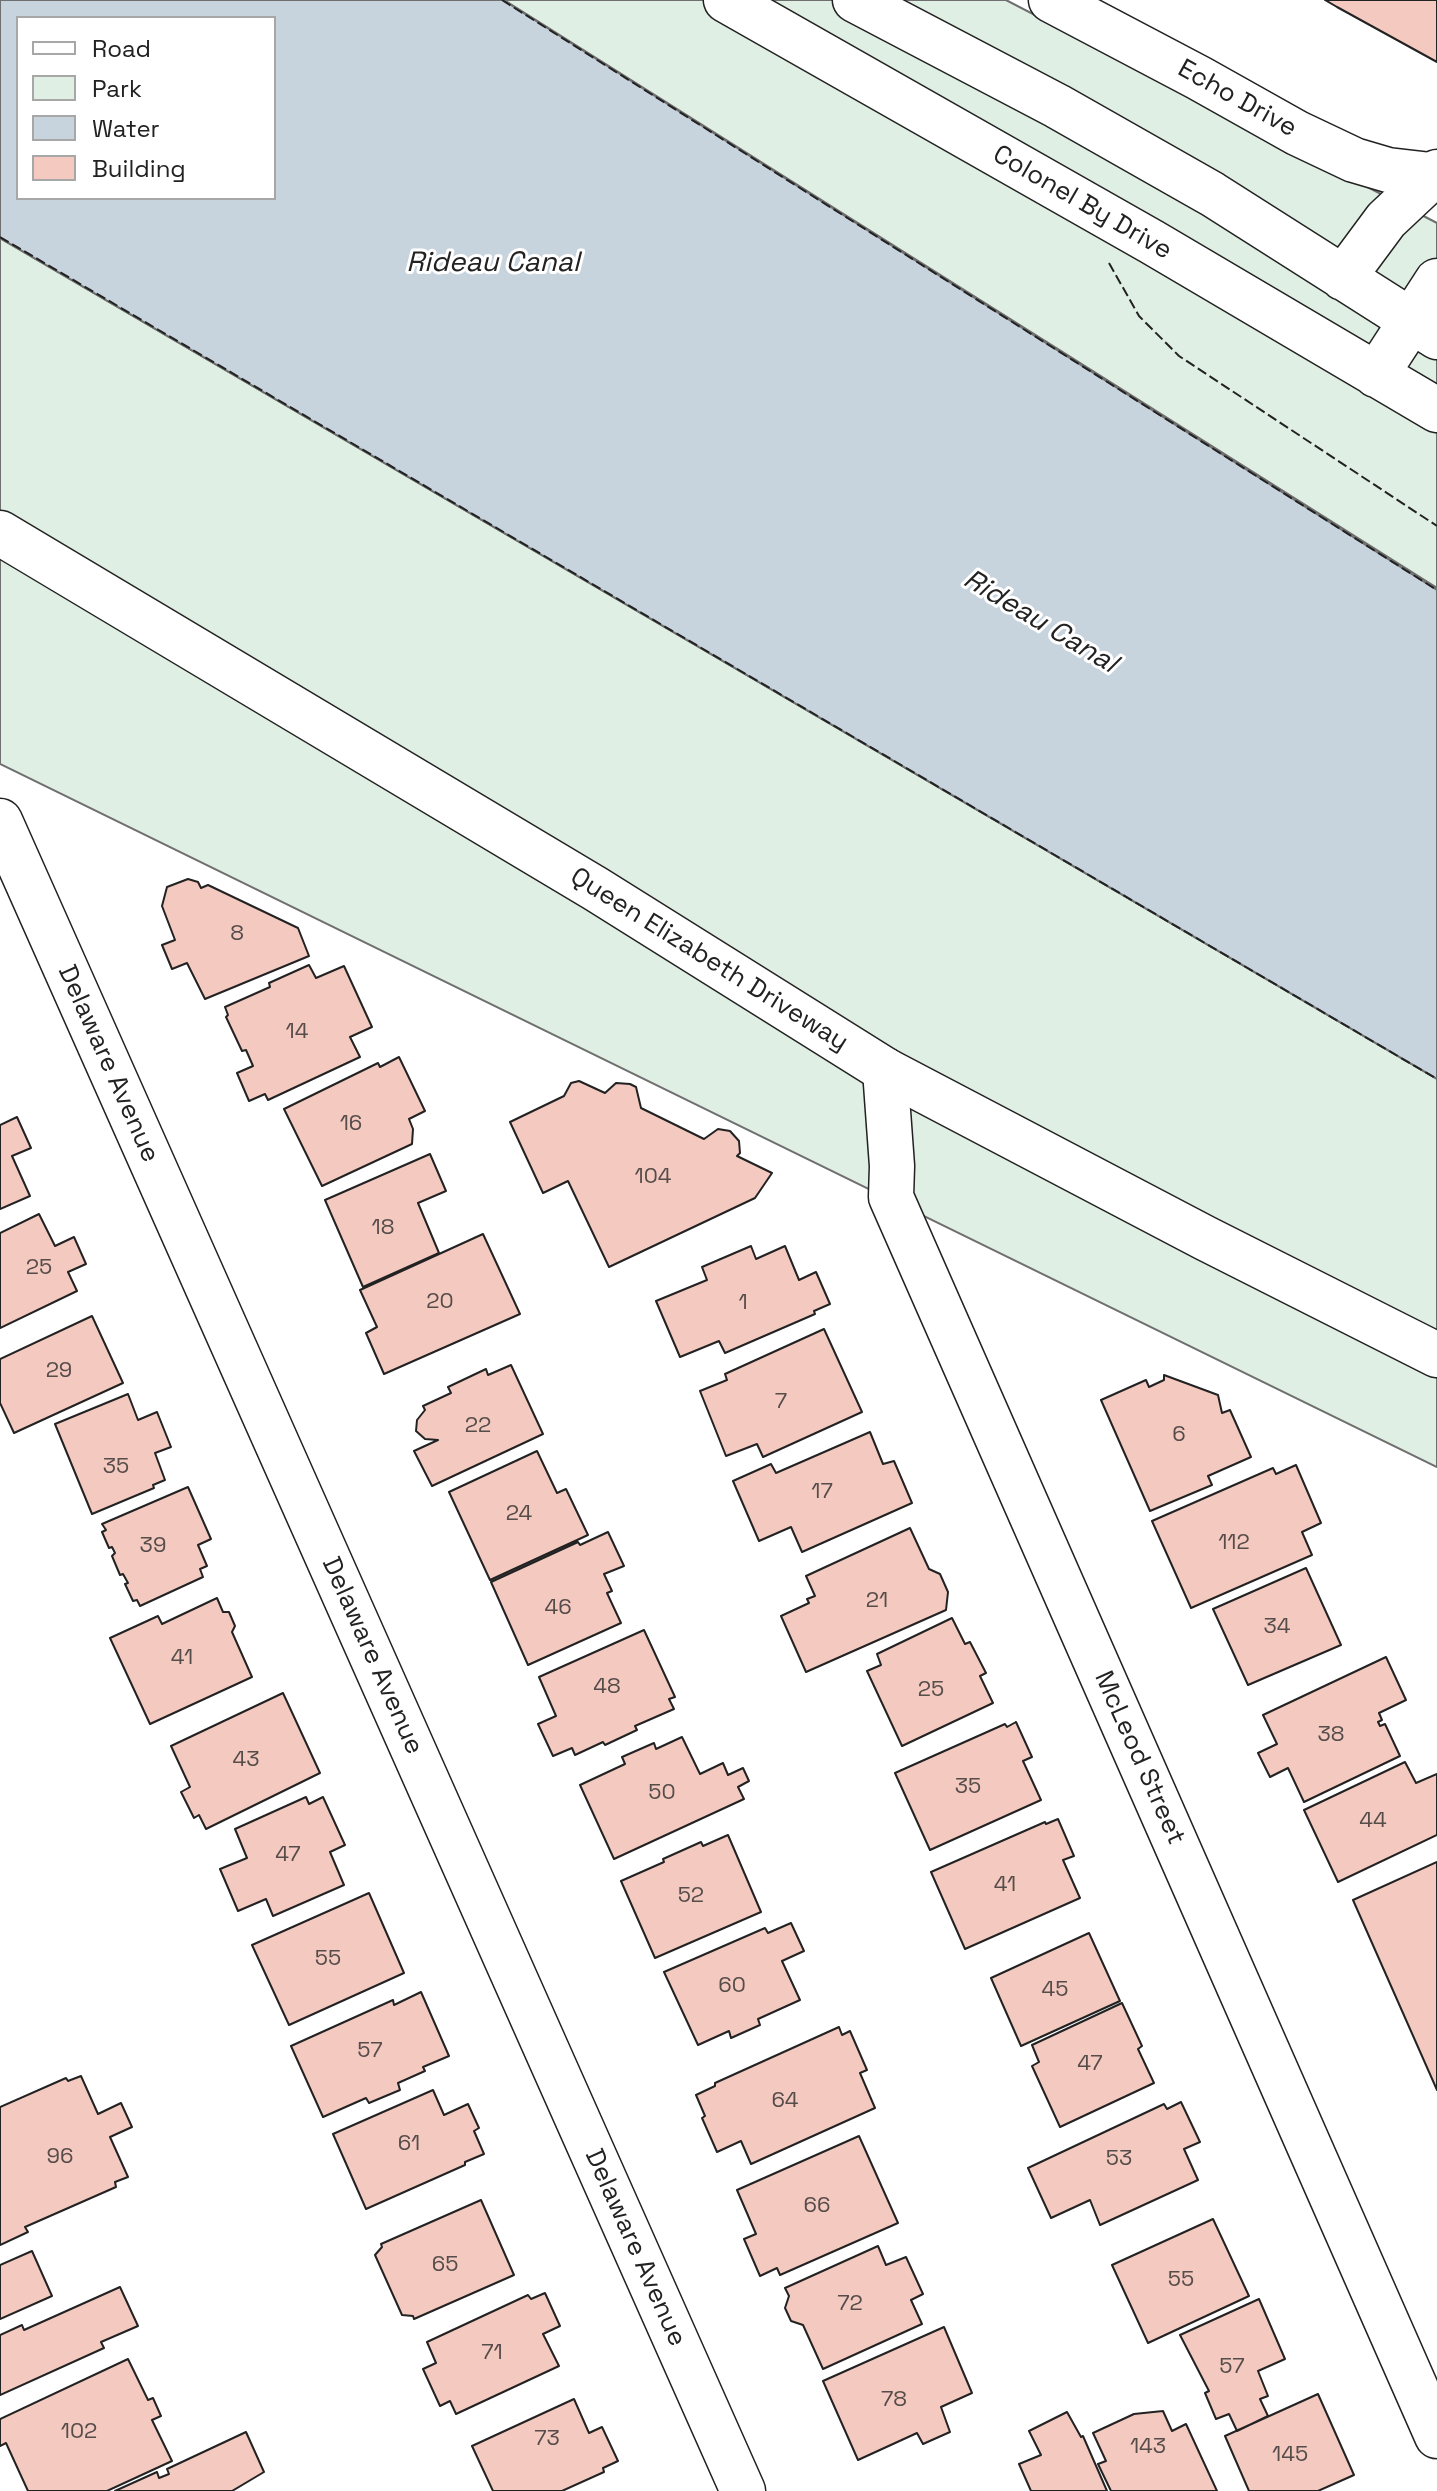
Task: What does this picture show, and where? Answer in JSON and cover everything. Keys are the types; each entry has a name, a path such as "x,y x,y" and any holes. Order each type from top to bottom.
{"street":[{"name":"Colonel By Drive","path":"726,0 1152,242 1437,410"},
{"path":"855,0 1057,106 1212,194 1424,328"},
{"name":"Echo Drive","path":"1051,0 1297,133 1354,160 1388,170 1434,174"},
{"path":"1343,278 1386,220 1434,174"},
{"path":"1376,375 1424,328 1437,281"},
{"name":"Queen Elizabeth Driveway","path":"0,533 596,889 885,1070 1205,1238 1437,1355"},
{"name":"Delaware Avenue","path":"0,821 743,2491"},
{"name":"McLeod Street","path":"885,1070 892,1166 891,1197 1437,2436"}],"green space":[{"path":"504,0 1006,0 1437,223 1437,588"},
{"path":"0,238 1437,1079 1437,1467 0,764"}],"water":[{"name":"Rideau Canal","path":"0,0 503,0 1437,590 1437,1079 0,238"}],"building":[{"path":"1325,0 1437,0 1437,62 1337,7"},
{"path":"188,879 198,882 201,888 208,885 298,928 309,956 205,999 187,963 172,969 162,945 175,940 162,906 167,887"},
{"path":"309,965 316,978 344,966 372,1027 350,1037 360,1057 268,1100 265,1094 249,1101 237,1073 253,1066 246,1050 242,1051 226,1017 225,1007"},
{"path":"399,1057 425,1111 409,1119 413,1129 412,1144 322,1186 284,1109 378,1063 380,1067"},
{"path":"579,1081 605,1093 616,1083 630,1084 636,1087 641,1108 704,1139 718,1129 730,1131 739,1141 740,1153 737,1156 772,1173 755,1198 609,1267 568,1181 543,1193 510,1122 564,1096 571,1083"},
{"path":"17,1117 31,1148 12,1156 30,1196 0,1209 0,1125"},
{"path":"430,1154 446,1191 418,1203 439,1253 363,1287 325,1200"},
{"path":"39,1214 55,1246 74,1237 86,1264 68,1272 77,1291 0,1328 0,1233"},
{"path":"483,1234 520,1314 384,1374 366,1333 377,1327 360,1290"},
{"path":"751,1246 756,1259 785,1246 799,1280 816,1272 830,1304 814,1311 815,1314 725,1353 719,1341 680,1357 656,1301 707,1280 702,1267"},
{"path":"92,1316 123,1383 14,1433 0,1403 0,1359"},
{"path":"824,1329 862,1412 763,1457 757,1444 726,1456 700,1391 727,1380 725,1374"},
{"path":"511,1365 543,1434 432,1486 414,1451 438,1440 425,1439 416,1431 417,1420 425,1410 423,1406 451,1393 448,1387 486,1369 488,1375"},
{"path":"1164,1375 1218,1395 1222,1413 1230,1410 1251,1457 1208,1476 1212,1485 1150,1511 1101,1400 1146,1380 1149,1387 1164,1380"},
{"path":"128,1394 138,1420 157,1412 171,1447 155,1453 165,1480 153,1485 154,1488 92,1514 55,1424"},
{"path":"870,1432 883,1464 894,1461 912,1503 802,1552 791,1527 759,1541 733,1481 771,1464 776,1473"},
{"path":"537,1451 557,1493 566,1489 588,1535 490,1580 449,1492"},
{"path":"1296,1465 1321,1523 1302,1532 1312,1555 1191,1608 1152,1521 1273,1468 1276,1474"},
{"path":"188,1487 211,1539 198,1545 207,1566 200,1569 203,1577 140,1606 137,1600 133,1601 125,1584 128,1583 123,1574 120,1575 112,1556 115,1553 112,1547 109,1548 102,1532 106,1530 102,1524"},
{"path":"910,1528 929,1569 940,1574 948,1592 946,1610 806,1672 781,1616 809,1603 807,1599 815,1596 806,1576"},
{"path":"608,1532 624,1566 604,1574 612,1591 607,1593 621,1623 528,1665 491,1582 578,1542 580,1545"},
{"path":"1306,1568 1341,1645 1248,1685 1213,1609"},
{"path":"217,1598 223,1612 229,1612 235,1626 232,1632 252,1677 150,1724 110,1638 158,1616 162,1624"},
{"path":"952,1618 965,1644 970,1642 986,1673 980,1676 993,1703 902,1746 867,1671 881,1665 877,1654"},
{"path":"644,1630 675,1697 669,1699 674,1709 635,1726 637,1730 605,1745 603,1742 575,1755 572,1748 553,1756 538,1724 556,1716 539,1677"},
{"path":"1386,1657 1406,1700 1379,1713 1382,1720 1378,1722 1380,1726 1385,1724 1400,1756 1304,1802 1288,1768 1270,1777 1258,1753 1277,1744 1263,1715"},
{"path":"283,1693 320,1773 206,1829 199,1815 194,1818 181,1792 190,1787 171,1746"},
{"path":"1016,1722 1032,1757 1023,1761 1041,1800 930,1850 895,1773 1005,1724 1007,1727"},
{"path":"682,1737 700,1774 723,1763 728,1775 743,1768 749,1781 738,1787 744,1799 614,1859 580,1785 625,1764 622,1757 654,1743 656,1749"},
{"path":"1405,1762 1416,1783 1437,1774 1437,1835 1338,1882 1304,1810"},
{"path":"306,1797 309,1804 323,1797 345,1845 330,1852 344,1885 273,1916 266,1899 238,1911 220,1869 247,1858 235,1829"},
{"path":"1058,1819 1074,1856 1063,1860 1080,1898 965,1949 931,1872"},
{"path":"728,1835 761,1912 655,1958 621,1881 701,1842 703,1846"},
{"path":"1437,1862 1437,2090 1353,1900"},
{"path":"369,1893 404,1973 289,2025 252,1945"},
{"path":"791,1923 804,1951 782,1961 800,2000 758,2019 760,2025 731,2038 729,2031 698,2045 664,1972 765,1928 768,1933"},
{"path":"1089,1933 1120,2001 1021,2046 991,1978"},
{"path":"421,1992 449,2056 423,2067 425,2071 398,2083 400,2090 369,2103 366,2098 323,2117 291,2046 393,2000 394,2005"},
{"path":"1122,2003 1142,2046 1138,2049 1154,2083 1060,2127 1032,2066 1039,2062 1032,2045"},
{"path":"839,2027 842,2035 850,2031 867,2070 860,2073 875,2108 751,2164 741,2141 717,2152 696,2095 715,2086 715,2083"},
{"path":"81,2076 98,2114 121,2103 132,2127 110,2137 128,2177 115,2182 116,2187 25,2227 28,2232 0,2245 0,2107 66,2078 68,2081"},
{"path":"433,2090 444,2115 468,2104 479,2128 474,2131 484,2154 366,2209 333,2134"},
{"path":"1181,2102 1200,2142 1184,2149 1198,2180 1100,2225 1090,2200 1051,2218 1028,2168 1164,2104 1167,2109"},
{"path":"859,2136 898,2223 780,2275 777,2268 760,2276 744,2239 756,2234 737,2190"},
{"path":"481,2200 514,2275 414,2319 413,2316 402,2315 375,2255 381,2244"},
{"path":"1213,2219 1249,2296 1148,2343 1112,2265"},
{"path":"878,2246 886,2265 906,2257 923,2294 911,2300 922,2324 823,2369 803,2325 791,2321 785,2308 789,2296 785,2288"},
{"path":"32,2251 52,2296 0,2319 0,2265"},
{"path":"120,2287 138,2326 101,2342 104,2348 0,2395 0,2335 22,2325 24,2330"},
{"path":"545,2293 560,2326 543,2334 559,2366 456,2414 450,2401 440,2406 423,2369 436,2363 427,2342 528,2295 531,2299"},
{"path":"1259,2299 1285,2359 1258,2371 1268,2396 1260,2399 1268,2416 1237,2431 1229,2414 1216,2419 1205,2393 1209,2391 1180,2335"},
{"path":"944,2327 972,2393 941,2407 950,2432 923,2444 917,2433 858,2460 823,2381"},
{"path":"128,2359 148,2400 153,2398 161,2416 152,2420 172,2461 107,2491 28,2491 6,2443 0,2446 0,2419"},
{"path":"1318,2394 1354,2475 1318,2491 1249,2491 1225,2436"},
{"path":"574,2399 589,2433 602,2427 618,2461 603,2468 604,2472 562,2491 493,2491 472,2446"},
{"path":"1163,2411 1172,2431 1186,2424 1217,2491 1111,2491 1098,2464 1106,2461 1093,2433 1134,2414"},
{"path":"1067,2412 1083,2436 1107,2491 1031,2491 1019,2464 1041,2455 1029,2431"},
{"path":"246,2432 264,2472 232,2491 115,2491 157,2472 159,2478 169,2474 167,2469"}],"fence":[{"path":"502,0 1437,590"},
{"path":"0,237 1437,1079"},
{"path":"1109,263 1139,316 1179,356 1437,526"}]}
